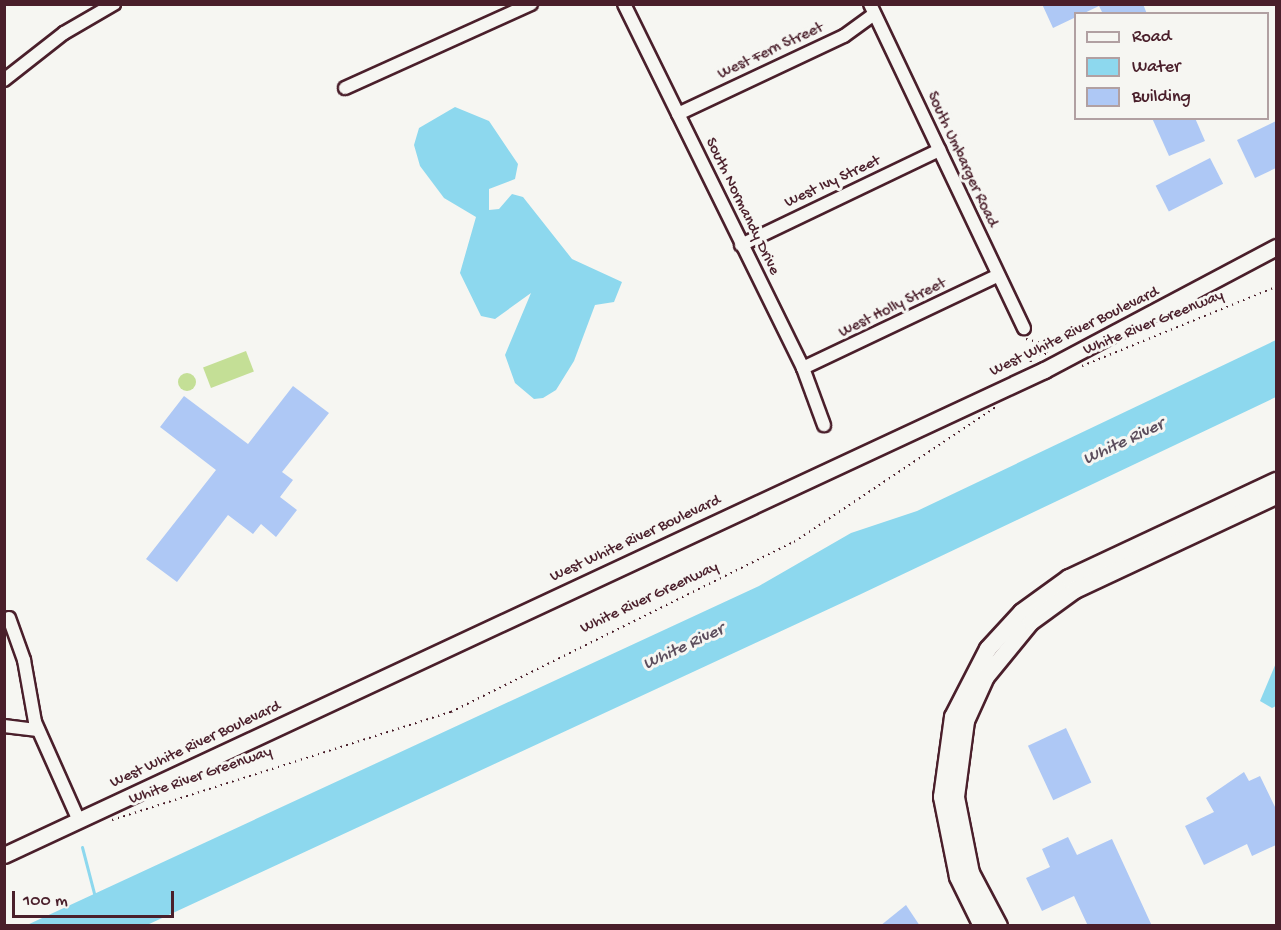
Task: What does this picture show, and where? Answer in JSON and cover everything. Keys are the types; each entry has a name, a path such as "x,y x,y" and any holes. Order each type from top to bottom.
{"main road":[{"path":"982,926 958,877 942,797 953,717 983,656 1022,612 1069,579 1276,481"},
{"path":"999,926 971,873 956,797 966,721 986,677 1022,631 1076,590 1276,496"}],"street":[{"path":"81,4 87,17"},
{"path":"4,80 87,17 114,4"},
{"path":"345,88 531,4"},
{"name":"South Normandy Drive","path":"624,4 802,368 824,425"},
{"name":"West Fern Street","path":"678,114 844,36 872,9"},
{"name":"South Umbarger Road","path":"872,9 1024,328"},
{"name":"West Ivy Street","path":"741,245 939,150"},
{"name":"West White River Boulevard","path":"4,855 1044,370 1276,247"},
{"name":"West Holly Street","path":"802,368 998,276"},
{"path":"9,618 24,660 38,730 78,821"},
{"path":"4,726 38,730"}],"path":[{"name":"White River Greenway","path":"1072,370 1276,287"},
{"path":"1024,328 1026,339 1048,345 1046,354 1028,355 1044,370"},
{"name":"White River Greenway","path":"104,823 251,771 451,712 794,542 1004,402"}],"green space":[{"path":"246,351 254,372 211,388 203,367"},
{"path":"187,373 193,376 196,382 193,388 187,391 181,388 178,382 181,376"}],"water":[{"path":"455,107 489,121 518,164 515,179 489,189 489,210 499,209 512,194 523,197 572,259 622,282 614,302 595,305 574,361 556,390 543,398 534,399 515,383 505,355 531,293 495,319 481,316 460,273 476,217 444,198 420,166 414,145 419,128"},
{"name":"White River","path":"1276,340 1276,397 859,595 147,925 27,925 759,586 851,533 917,511"},
{"path":"1276,663 1276,706 1272,708 1260,701"}],"building":[{"path":"1042,4 1143,4 1146,12 1102,12 1099,6 1086,12 1074,12 1074,18 1053,28"},
{"path":"1153,120 1196,120 1205,141 1169,156"},
{"path":"1276,121 1276,168 1255,178 1237,140"},
{"path":"1210,158 1223,184 1169,212 1156,186"},
{"path":"293,386 329,413 282,472 293,480 280,497 297,510 276,537 261,524 253,534 228,515 177,582 146,559 216,470 160,427 184,396 248,444"},
{"path":"1066,728 1091,782 1053,800 1028,746"},
{"path":"1244,772 1249,781 1260,776 1276,809 1276,845 1252,856 1247,844 1204,865 1185,826 1214,812 1206,798"},
{"path":"1068,837 1077,855 1112,839 1152,926 1088,926 1074,896 1042,911 1026,878 1050,867 1042,849"},
{"path":"906,905 920,926 880,926"}],"waterway":[{"path":"82,847 95,897"}]}
